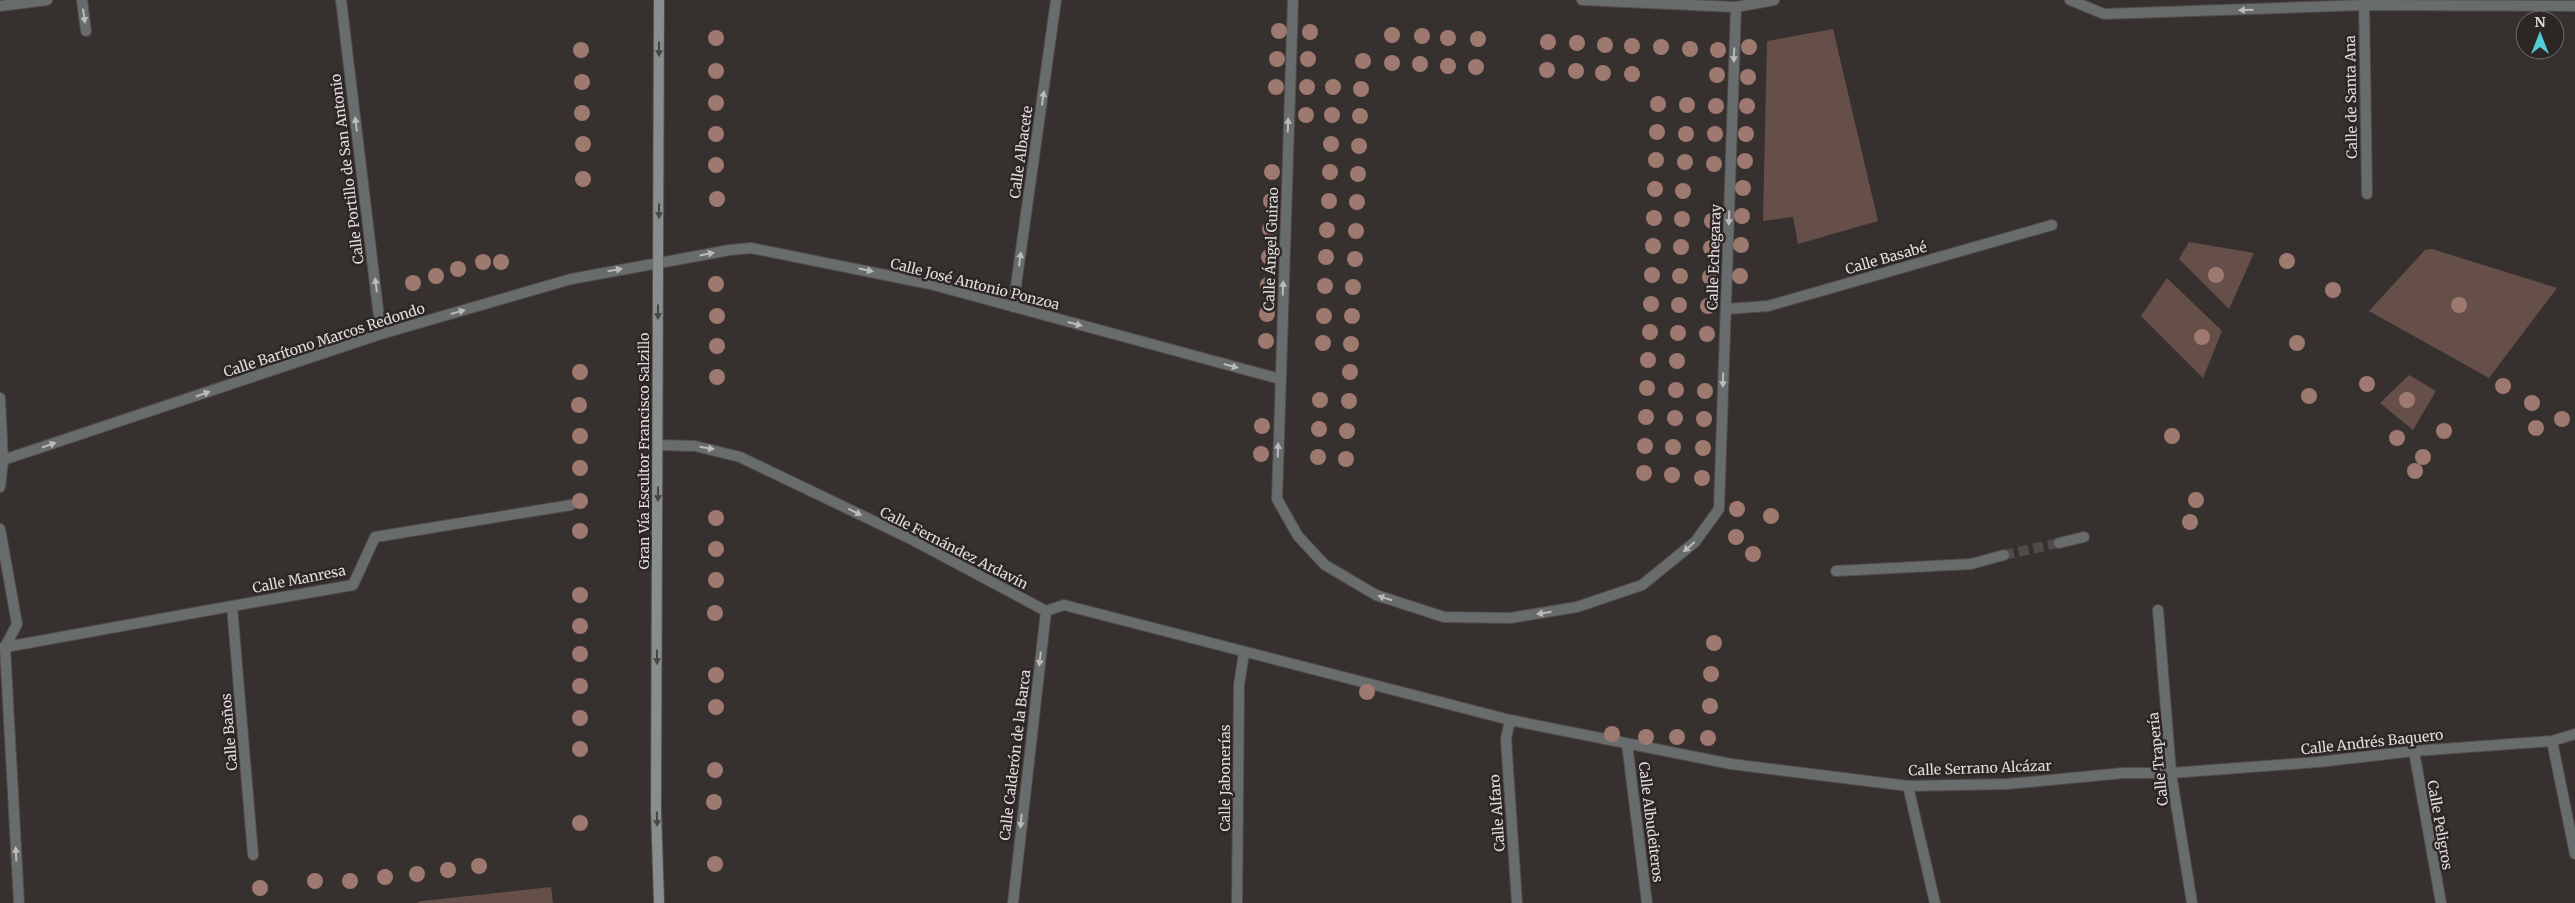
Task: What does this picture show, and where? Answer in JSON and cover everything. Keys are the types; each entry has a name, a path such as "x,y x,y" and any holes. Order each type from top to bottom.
{"main road":[{"name":"Gran Vía Escultor Francisco Salzillo","path":"659,0 656,809 659,903"}],"street":[{"path":"0,6 47,0"},
{"path":"82,0 86,31"},
{"name":"Calle Portillo de San Antonio","path":"341,0 382,334"},
{"name":"Calle Albacete","path":"1013,307 1056,0"},
{"name":"Calle Ángel Guirao","path":"1277,499 1292,0"},
{"path":"1582,0 1736,7 1774,0"},
{"path":"2070,0 2104,14 2364,2 2575,6"},
{"name":"Calle de Santa Ana","path":"2364,2 2367,194"},
{"name":"Calle Echegaray","path":"1277,499 1298,536 1325,565 1376,595 1444,617 1510,618 1577,608 1642,585 1694,542 1719,508 1736,7"},
{"name":"Calle Basabé","path":"1726,309 1768,306 2052,225"},
{"name":"Calle José Antonio Ponzoa","path":"659,263 730,250 770,250 930,284 1280,379"},
{"name":"Calle Barítono Marcos Redondo","path":"2,461 382,334 571,279 659,263"},
{"path":"0,398 2,461 0,487"},
{"name":"Calle Fernández Ardavín","path":"658,445 695,446 740,457 911,539 1046,611"},
{"name":"Calle Manresa","path":"3,648 353,585 375,537 571,505"},
{"path":"0,529 16,624 3,648 19,903"},
{"path":"2060,543 2084,537"},
{"path":"1836,571 1971,564 2004,555"},
{"path":"1046,611 1064,605 1244,653"},
{"name":"Calle Baños","path":"232,606 253,855"},
{"name":"Calle Trapería","path":"2158,610 2171,773 2192,903"},
{"name":"Calle Calderón de la Barca","path":"1013,903 1046,611"},
{"name":"Calle Serrano Alcázar","path":"1244,653 1510,720 1731,764 1908,786 2008,784 2123,773 2171,773"},
{"name":"Calle Jabonerías","path":"1237,903 1239,685 1244,653"},
{"name":"Calle Alfaro","path":"1510,720 1506,739 1517,903"},
{"name":"Calle Andrés Baquero","path":"2171,773 2318,762 2414,751 2552,741 2575,734"},
{"path":"2552,741 2575,854"},
{"name":"Calle Albudeiteros","path":"1627,744 1648,903"},
{"name":"Calle Peligros","path":"2414,751 2440,903"},
{"path":"1908,786 1935,903"}],"shaded area":[{"path":"1833,29 1878,221 1798,244 1793,217 1763,221 1767,41"},
{"path":"2189,242 2254,253 2229,309 2179,259"},
{"path":"2432,249 2557,288 2489,378 2369,311 2425,250"},
{"path":"2167,278 2222,331 2203,378 2141,316"},
{"path":"2409,375 2436,391 2413,430 2380,403"},
{"path":"551,887 553,903 416,903 422,901"}],"tunnel":[{"path":"2004,555 2059,543"}]}
